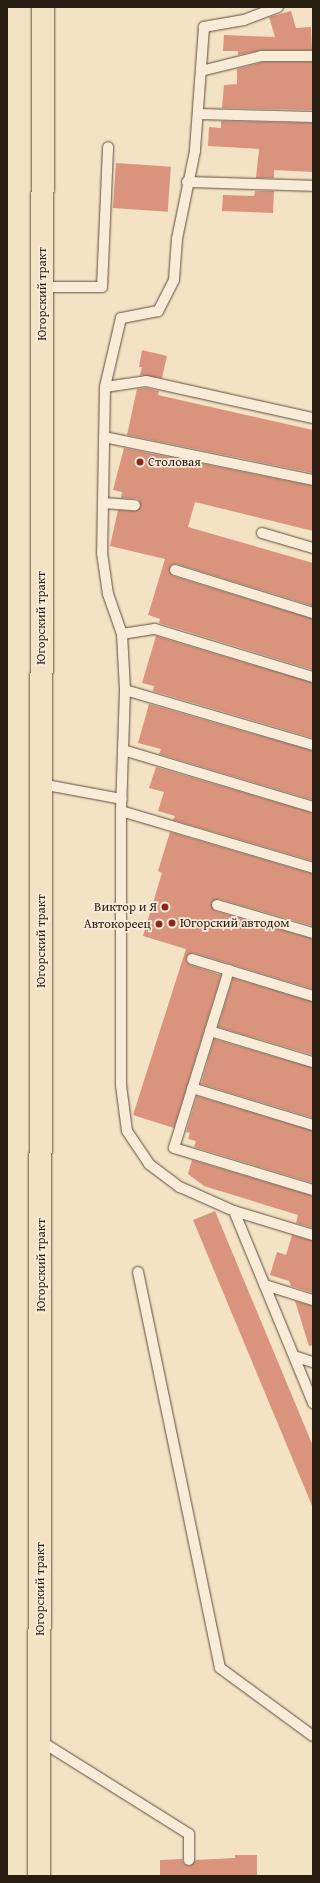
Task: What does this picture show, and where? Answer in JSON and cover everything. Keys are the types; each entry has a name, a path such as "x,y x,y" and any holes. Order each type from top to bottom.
{"main road":[{"name":"Югорский тракт","path":"39,1876 42,1074 42,287 44,7"}],"lane":[{"path":"278,7 244,20 204,27 195,152 187,182 186,206 177,239 174,280 158,311 122,318 105,387 102,553 108,594 122,634 125,690 122,799 121,1085 127,1131 149,1164 180,1187 234,1211 313,1235"},
{"path":"201,71 262,56 313,56"},
{"path":"198,114 313,117"},
{"path":"42,287 102,286 108,147"},
{"path":"187,182 313,186"},
{"path":"105,387 146,381 313,418"},
{"path":"104,437 313,480"},
{"path":"103,503 135,506"},
{"path":"262,532 313,548"},
{"path":"175,570 313,614"},
{"path":"122,634 155,629 313,677"},
{"path":"125,690 313,745"},
{"path":"123,750 313,807"},
{"path":"41,784 122,799"},
{"path":"122,811 313,868"},
{"path":"217,905 313,933"},
{"path":"192,959 313,996"},
{"path":"229,970 174,1148 313,1190"},
{"path":"210,1031 313,1062"},
{"path":"192,1088 313,1125"},
{"path":"234,1211 313,1403"},
{"path":"138,1272 220,1668 313,1736"},
{"path":"265,1285 313,1300"},
{"path":"294,1356 313,1362"},
{"path":"39,1740 189,1834 189,1860"}],"building":[{"path":"291,11 296,28 311,27 312,50 262,50 238,55 238,51 223,51 224,35 275,37 269,17"},
{"path":"263,62 312,62 313,110 222,108 224,85 237,84 237,69"},
{"path":"221,121 313,123 313,172 274,170 274,178 256,178 259,149 208,146 209,127 221,128"},
{"path":"116,163 171,167 168,212 113,208"},
{"path":"255,191 274,191 273,213 222,211 223,195 254,196"},
{"path":"142,350 167,356 162,378 140,375 142,367 139,367"},
{"path":"146,388 159,391 158,395 313,430 313,473 127,435 137,389"},
{"path":"124,448 313,486 313,531 195,502 188,527 313,563 313,606 177,564 171,565 169,571 173,576 313,619 313,670 159,623 160,619 148,615 165,559 110,546 118,510 135,511 141,506 138,499 121,498 122,492 113,490"},
{"path":"156,636 313,683 313,738 153,691 154,686 142,683"},
{"path":"149,704 313,751 313,800 159,754 161,749 138,743"},
{"path":"156,767 313,813 313,861 173,820 175,816 158,811 164,792 149,788"},
{"path":"170,832 313,874 313,926 219,899 211,903 215,911 313,939 313,989 194,953 187,955 186,961 190,965 221,975 174,1128 133,1115 186,949 143,936 162,873 158,871"},
{"path":"233,978 313,1002 313,1055 218,1027"},
{"path":"214,1039 313,1068 313,1118 201,1084"},
{"path":"197,1096 313,1131 313,1183 194,1147 196,1141 188,1139 190,1133 186,1132"},
{"path":"192,1160 313,1196 313,1228 296,1223 298,1215 204,1186 188,1174"},
{"path":"215,1211 313,1446 313,1508 193,1220"},
{"path":"292,1235 313,1241 313,1293 291,1286 289,1281 270,1275 277,1252 286,1255"},
{"path":"295,1301 313,1306 313,1345 309,1346"},
{"path":"235,1855 257,1855 257,1876 160,1876 160,1860 182,1859 184,1864 189,1866 196,1860 235,1858"}],"place":[{"name":"Столовая","path":"140,462"},
{"name":"Виктор и Я","path":"165,907"},
{"name":"Югорский автодом","path":"172,923"},
{"name":"Автокореец","path":"159,924"}]}
